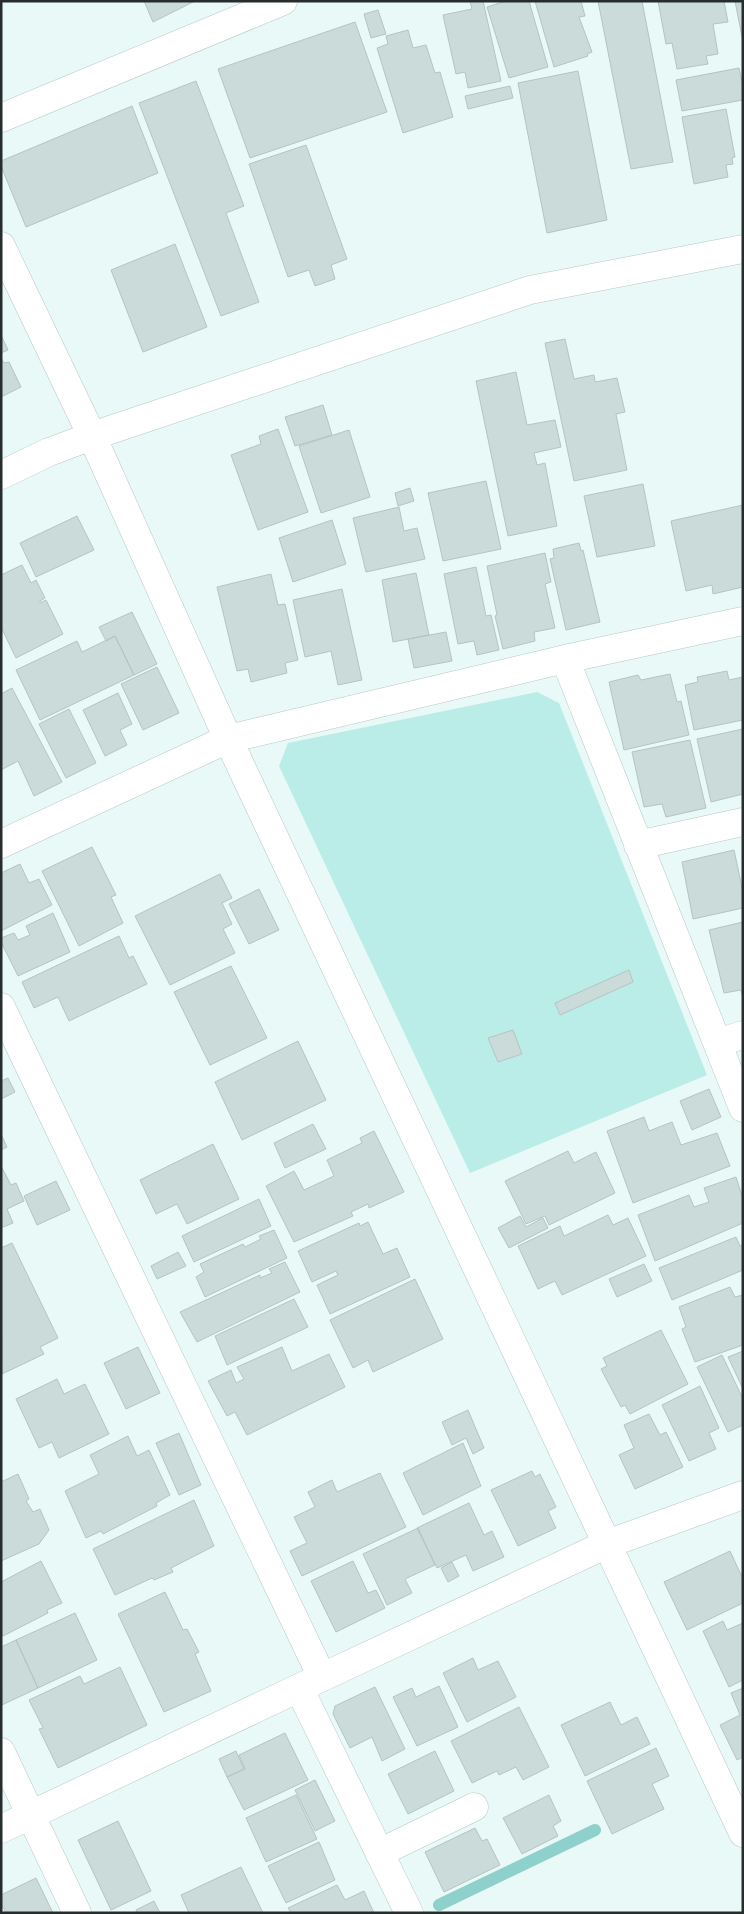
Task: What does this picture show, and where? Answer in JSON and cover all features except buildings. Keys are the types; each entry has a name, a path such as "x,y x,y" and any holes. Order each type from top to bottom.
{"street":[{"path":"1,118 283,1"},
{"path":"1,246 92,436 228,739 743,1833"},
{"path":"1,475 49,452 92,436 530,290 743,250"},
{"path":"1,844 228,739 565,659 743,621"},
{"path":"565,659 743,1108"},
{"path":"638,845 743,822"},
{"path":"1,1007 310,1682 379,1853 409,1913"},
{"path":"717,1043 743,1034"},
{"path":"1,1829 310,1682 607,1544 743,1495"},
{"path":"1,1752 77,1913"},
{"path":"379,1853 474,1807"}],"shaded area":[{"path":"537,692 559,703 707,1075 470,1173 279,766 288,743"}],"waterway":[{"path":"439,1905 595,1830"}]}
